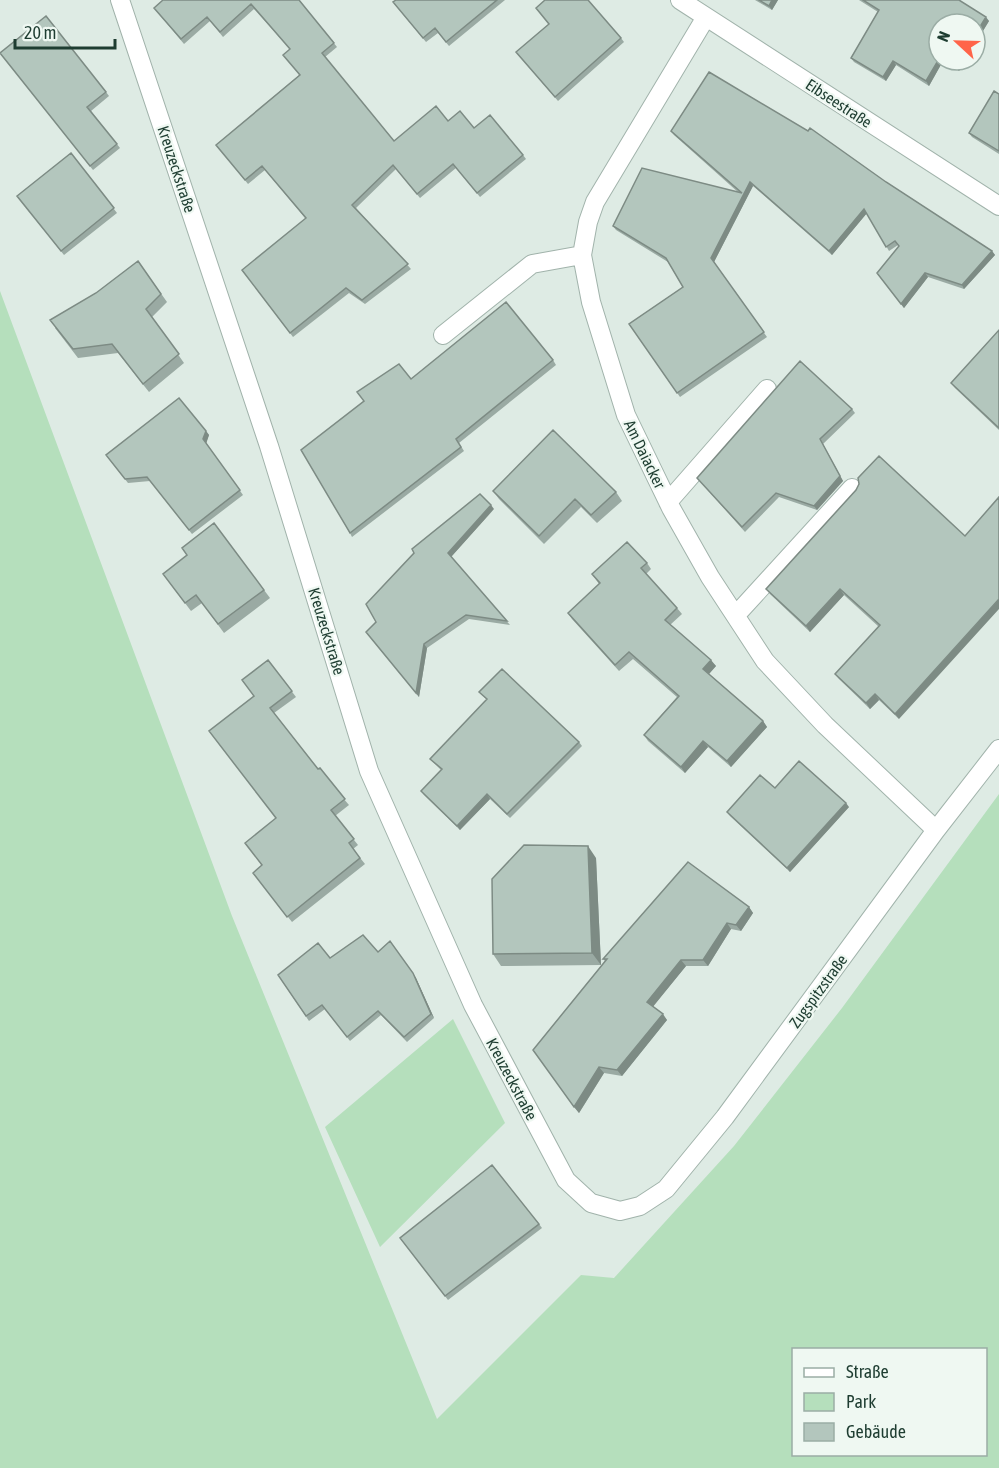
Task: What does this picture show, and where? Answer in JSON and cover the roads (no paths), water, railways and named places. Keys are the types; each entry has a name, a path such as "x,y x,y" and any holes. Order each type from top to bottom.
{"street":[{"name":"Kreuzeckstraße","path":"120,0 269,446 369,771 473,1005 567,1180 591,1203 620,1211"},
{"name":"Eibseestraße","path":"680,0 999,206"},
{"name":"Am Daiacker","path":"706,17 595,202 588,222 582,255 591,302 626,415 668,502 711,577 765,661 825,725 936,830"},
{"path":"442,335 532,264 582,255"},
{"path":"668,502 767,389"},
{"path":"736,615 852,488"},
{"name":"Zugspitzstraße","path":"620,1211 640,1206 666,1189 718,1126 936,830 999,749"}]}
